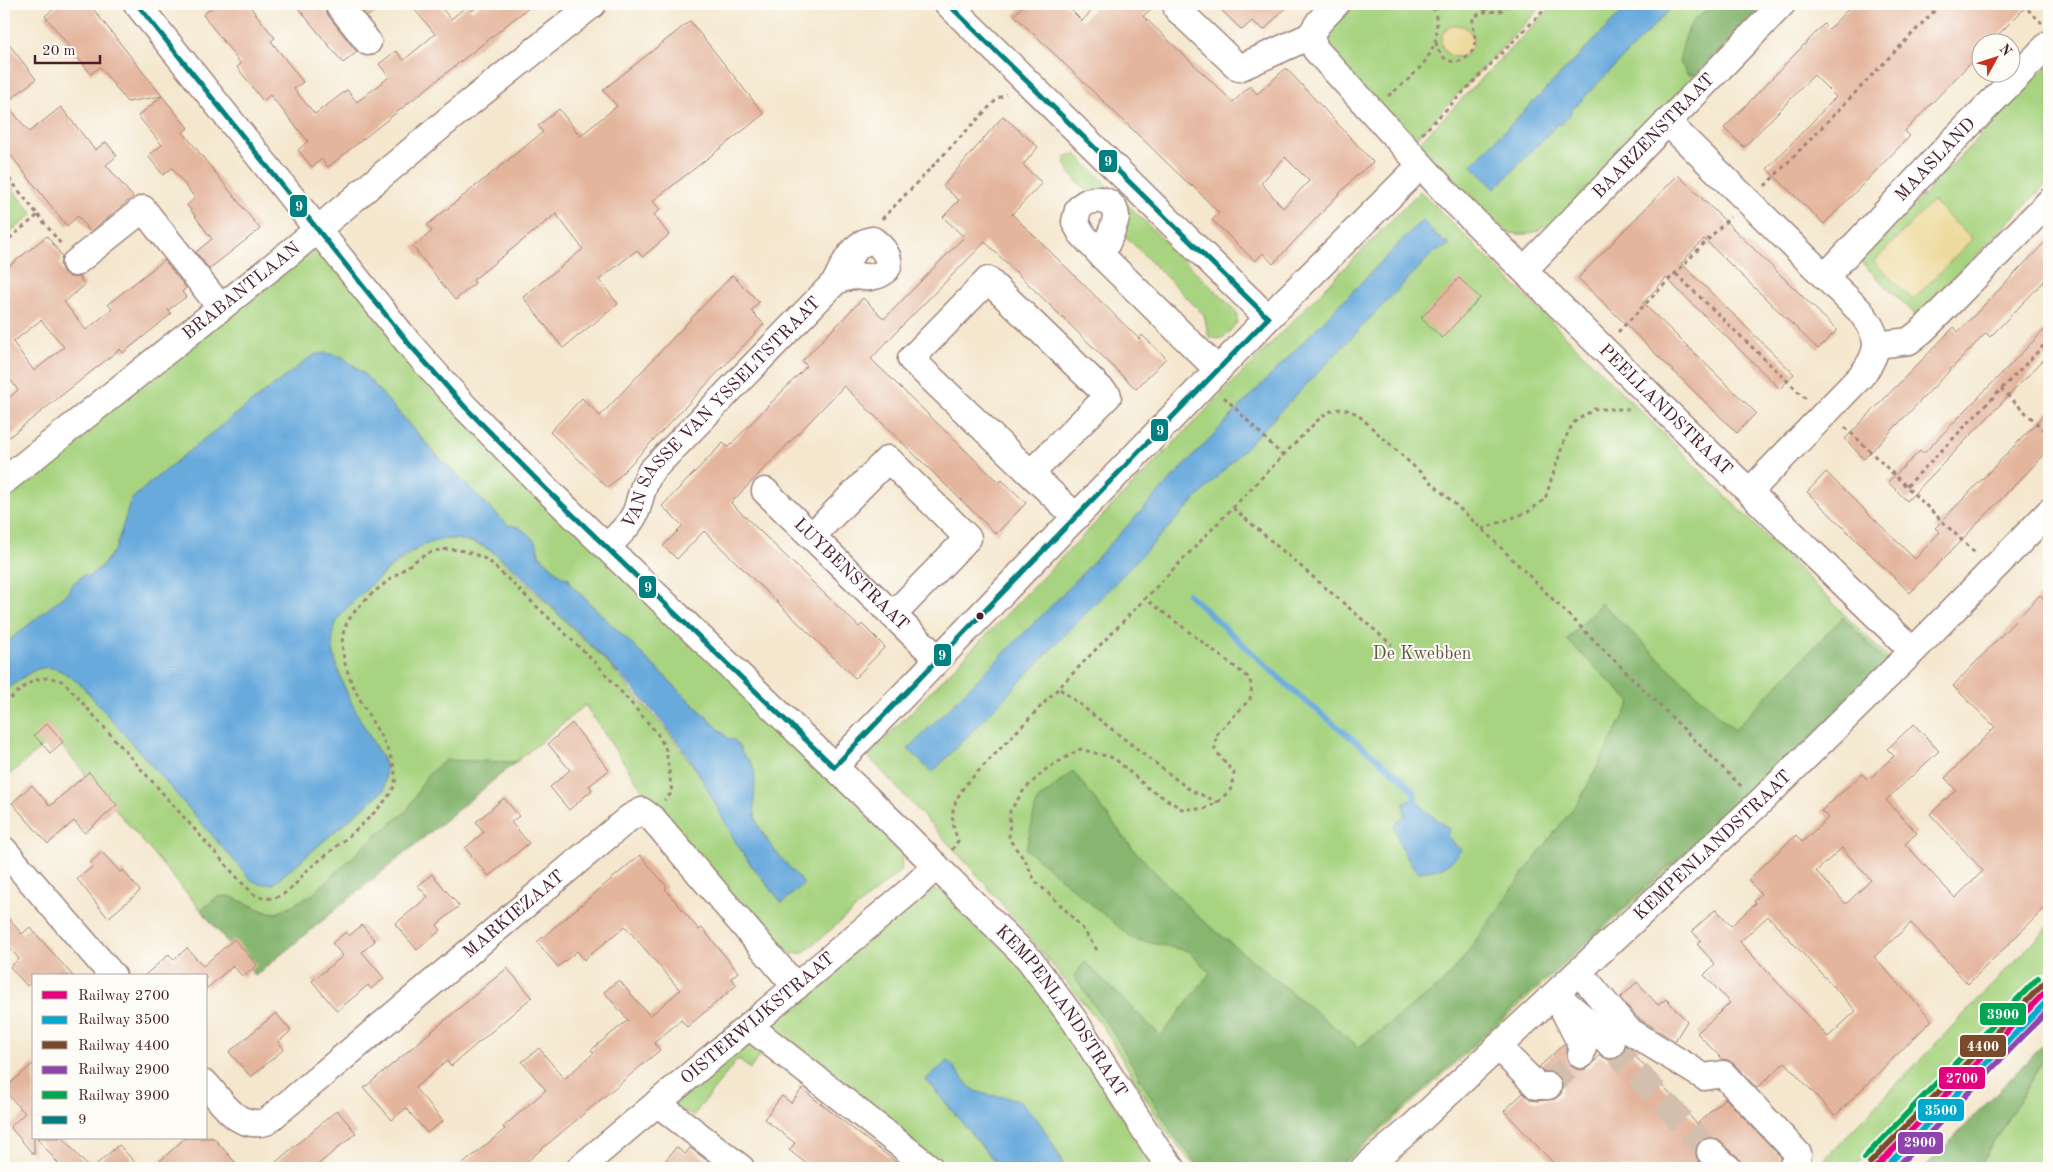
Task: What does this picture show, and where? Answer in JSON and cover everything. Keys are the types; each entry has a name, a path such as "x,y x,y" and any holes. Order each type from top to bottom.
{"street":[{"name":"KEMPENLANDSTRAAT","path":"137,4 410,345 459,400 1029,959 1074,1020 1157,1149 1172,1168"},
{"path":"338,4 368,42"},
{"name":"BRABANTLAAN","path":"4,481 221,308 453,116 593,4"},
{"path":"1178,9 1239,68 1310,36 1319,22 1336,4"},
{"name":"BAARZENSTRAAT","path":"1525,269 1782,4"},
{"path":"957,7 1027,82 1268,318"},
{"name":"MAASLAND","path":"1825,277 1950,144 2046,34"},
{"name":"PEELLANDSTRAAT","path":"1310,36 1316,50 1450,197 1525,269 1665,410 1913,651"},
{"path":"1667,122 1860,311 1872,327 1877,345 1872,362 1826,413 1750,491"},
{"path":"834,767 1268,318 1414,157"},
{"path":"1877,345 1909,340 1923,330 2049,202"},
{"path":"75,263 142,209 221,308"},
{"name":"VAN SASSE VAN YSSELTSTRAAT","path":"607,547 628,524 636,510 644,483 651,471 836,281 843,264 865,241 873,240 886,252 889,261 887,269 870,277 852,276 836,281"},
{"path":"1102,256 1218,370"},
{"path":"1030,473 1108,396 988,280 911,359 1030,473 1076,516"},
{"path":"812,536 888,459 968,538 893,615"},
{"name":"LUYBENSTRAAT","path":"764,491 938,659"},
{"name":"KEMPENLANDSTRAAT","path":"1364,1168 1498,1047 1758,804 1913,651 2049,512"},
{"name":"MARKIEZAAT","path":"208,1086 232,1113 243,1122 255,1124 266,1122 629,818 642,811 654,819"},
{"path":"654,819 796,987"},
{"path":"4,850 111,974"},
{"name":"OISTERWIJKSTRAAT","path":"590,1165 657,1103 912,889 936,866"},
{"path":"1578,972 1628,1030 1704,1077 1723,1074 1798,1154 1796,1164 1792,1168"},
{"path":"1555,994 1595,1028 1611,1045"},
{"path":"1555,994 1583,1048 1581,1055"},
{"path":"749,1026 930,1168"},
{"path":"1498,1047 1538,1086 1548,1086"},
{"path":"657,1103 741,1168"}],"path":[{"path":"1372,112 1420,67 1429,56 1436,42 1438,24 1432,4"},
{"path":"1480,4 1487,11"},
{"path":"1436,42 1441,54 1447,59 1454,62 1464,60 1471,55 1474,48 1473,18 1477,14 1487,11 1501,11 1509,4"},
{"path":"1414,157 1550,4"},
{"path":"1603,347 1748,202 1941,4"},
{"path":"2022,4 2046,34"},
{"path":"865,241 874,227 997,99 1027,82"},
{"path":"4,172 75,263"},
{"path":"4,242 38,215"},
{"path":"1676,274 1907,486 1993,570"},
{"path":"1907,486 2049,340"},
{"path":"2001,390 2049,435"},
{"path":"1224,397 1283,456"},
{"path":"936,866 955,847 958,841 953,827 952,813 955,800 966,785 1283,456 1327,412 1338,408 1350,410 1482,529 1758,804"},
{"path":"1482,529 1528,512 1544,499 1564,441 1573,423 1594,409 1665,410"},
{"path":"1233,508 1392,645"},
{"path":"4,704 36,679 56,679 64,682 243,884 257,897 272,899 284,894 298,882 304,872 379,808 391,794 395,782 394,768 386,745 359,697 346,668 342,642 344,630 348,620 366,601 417,559 431,551 447,548 474,553 489,561 590,658 657,733 666,750 672,793 657,806 654,819"},
{"path":"1098,950 1076,921 1035,881 1026,862 1009,839 1010,811 1024,790 1045,770 1080,749 1114,758 1148,788 1182,809 1204,809 1218,802 1231,789 1234,773 1215,750 1216,734 1250,699 1252,686 1248,677 1146,599"},
{"path":"1060,689 1190,790 1218,802"}],"green space":[{"path":"1354,4 1544,4 1414,140 1326,51 1320,34"},
{"path":"1554,4 1630,4 1471,165 1495,189 1559,123 1560,125 1570,111 1675,4 1733,4 1719,9 1686,73 1689,75 1697,74 1547,229 1544,226 1531,233 1508,233 1418,144"},
{"path":"1733,4 1766,4 1697,74 1689,75 1679,62 1690,26 1694,20 1707,11"},
{"path":"2049,65 2049,181 1922,311 1922,321 1859,260 1931,188 1930,179 1939,171 1946,171 2023,92 2023,84 2032,76 2038,76"},
{"path":"1076,154 1237,312 1237,322 1225,336 1222,338 1209,337 1204,315 1125,236 1127,223 1090,194 1072,176 1065,158"},
{"path":"4,178 33,214 4,237"},
{"name":"De Kwebben","path":"1420,191 1895,665 1340,1168 1196,1168 1165,1130 1102,1025 981,879 868,756"},
{"path":"315,250 321,251 908,853 902,859 901,870 803,953 791,954 785,947 779,952 643,791 585,705 516,762 446,761 418,794 407,811 371,840 312,895 277,913 266,912 229,896 218,897 201,910 54,737 4,779 4,693 33,671 51,668 60,671 83,687 273,884 384,790 386,767 349,700 336,667 332,637 337,620 346,608 370,586 413,552 434,541 451,539 473,543 495,553 604,659 667,731 704,780 752,867 768,841 757,824 753,807 754,777 752,764 734,740 729,739 570,584 570,580 564,578 539,555 536,542 519,528 508,525 484,503 439,457 366,376 354,365 316,354 204,439 131,500 116,548 102,566 88,577 85,574 69,587 72,590 4,645 4,495 310,252"},
{"path":"1601,603 1734,730 1843,617 1886,662 1808,740 1338,1167 1200,1168 1172,1133 1117,1039 1074,976 1085,962 1161,1036 1210,973 1189,951 1133,939 1026,849 1037,801 1073,771 1134,850 1196,915 1359,1047 1440,985 1460,963 1519,879 1581,798 1631,702 1567,640"},
{"path":"446,760 516,762 255,976 201,910 218,897 229,896 266,912 277,913 312,895 371,840 407,811 427,775"},
{"path":"931,890 942,891 1017,963 1054,1012 1155,1168 1065,1168 1043,1128 1027,1109 1019,1102 1010,1098 984,1094 970,1087 948,1061 926,1080 1000,1168 944,1168 772,1031 773,1020"},
{"path":"2049,926 2049,966 1853,1168 1816,1168"},
{"path":"2049,1038 2049,1047 2042,1062 1978,1168 1925,1168"},
{"path":"749,1041 760,1050 759,1057 750,1069 738,1059 693,1116 671,1106"},
{"path":"2049,1047 2049,1168 1978,1168 2042,1062"}],"sand":[{"path":"1457,25 1468,30 1473,41 1468,52 1457,57 1446,52 1441,41 1446,30"},
{"path":"1933,201 1972,239 1913,300 1874,262"}],"water":[{"path":"1630,4 1675,4 1571,111 1561,125 1559,123 1495,189 1471,165"},
{"path":"1422,220 1444,242 1450,244 1435,251 932,773 908,749 1057,600 1233,414"},
{"path":"327,353 343,357 366,376 438,457 508,525 519,527 528,534 536,542 539,555 564,578 568,577 570,584 729,739 737,743 754,770 754,807 757,822 772,846 804,884 782,903 738,846 693,763 638,694 517,572 491,550 474,542 449,539 435,541 422,546 409,553 374,581 343,612 335,626 333,640 334,657 347,694 386,767 384,790 273,884 260,884 251,880 83,687 71,677 51,668 42,668 24,676 4,693 4,645 71,590 69,587 85,574 88,577 102,566 116,548 131,500 204,439 308,359 316,354"},
{"path":"1416,799 1426,811 1449,829 1447,836 1461,850 1453,860 1438,869 1419,872 1406,856 1398,838 1394,825 1404,816 1404,802"},
{"path":"948,1061 967,1084 975,1090 984,1094 1010,1098 1027,1108 1043,1127 1065,1168 1000,1168 926,1079"}],"building":[{"path":"60,4 89,4 162,96 127,102 100,67 91,74 45,16"},
{"path":"216,4 248,4 275,38 271,41 303,82 294,89 315,114 347,90 357,102 389,77 379,64 396,51 404,60 435,34 410,4 438,4 451,19 467,6 472,11 481,4 533,4 328,167 322,159 312,167 298,150 308,141 270,95 263,101 237,67 241,64 203,15"},
{"path":"295,4 323,4 326,13 357,52 343,63"},
{"path":"357,4 383,4 367,17"},
{"path":"1025,4 1065,4 1082,21 1098,4 1157,4 1143,16 1233,102 1250,86 1257,94 1286,68 1373,162 1356,176 1273,264 1263,253 1255,261 1212,220 1219,213 1192,185 1192,187 1014,15","holes":["1285,157 1309,181 1283,208 1261,183"]},
{"path":"1215,4 1289,4 1264,30 1252,21 1242,30"},
{"path":"1853,4 2029,4 2001,32 1970,32 1970,63 1905,131 1910,136 1824,224 1767,169 1836,97 1814,75 1744,147 1724,128 1824,24 1829,29"},
{"path":"690,21 764,114 653,201 660,210 654,215 669,235 642,257 637,250 599,280 618,304 563,348 523,297 583,249 556,214 473,280 475,283 455,300 413,247 432,231 427,225 543,132 538,126 559,109 580,136 617,106 603,90"},
{"path":"4,38 36,79 6,103 29,132 61,107 95,150 106,142 117,156 106,165 133,197 90,232 78,216 67,226 4,147"},
{"path":"162,96 188,128 183,132 260,229 209,269 196,252 212,239 187,205 195,198 172,168 163,175 148,156 162,145 138,116"},
{"path":"1003,116 1038,147 1023,165 1042,183 1012,214 1139,339 1142,335 1166,358 1136,389 985,242 897,331 871,359 999,483 1002,480 1026,503 996,534 844,386 731,503 859,627 862,624 885,647 855,678 704,531 677,559 663,546 683,526 662,506 723,443 728,447 807,366 802,361 863,298 884,319 964,237 943,217 959,200 943,186"},
{"path":"1678,175 1837,330 1818,349 1704,239 1681,263 1794,374 1780,389 1666,278 1643,303 1756,413 1737,433 1578,278"},
{"path":"47,236 62,256 60,265 63,272 70,277 79,277 85,285 64,302 86,330 112,309 108,304 164,260 186,288 182,292 186,297 168,310 171,314 123,353 120,349 4,441 4,402 18,390 4,371 4,270","holes":["41,320 64,347 34,371 13,342"]},
{"path":"2049,238 2049,276 1990,337 1986,333 1864,459 1845,439 1954,327 1958,332"},
{"path":"732,275 759,302 751,311 764,324 608,488 550,432 582,398 600,416"},
{"path":"1459,278 1480,298 1442,338 1421,318"},
{"path":"2049,325 2049,354 1907,501 1888,482 1920,451 1923,454"},
{"path":"2049,410 2049,450 1910,593 1807,492 1826,472 1915,559 1940,532 1935,528"},
{"path":"2040,595 2049,604 2049,904 1968,984 1911,923 1874,957 1932,1020 1835,1116 1785,1062 1757,1088 1734,1064 1722,1059 1697,1033 1730,1003 1704,975 1715,964 1697,944 1701,941 1692,931 1716,909 1731,926 1756,903 1754,901 1761,894 1748,880 1796,835 1802,842 1828,818 1821,811 1862,774 1868,780 1894,756 1887,749 1914,724 1939,751 1886,800 1917,833 1905,844 1955,898 1983,871 1930,814 1956,790 1945,778 1995,727 1953,686","holes":["1842,848 1871,880 1846,904 1816,871","1768,916 1856,1011 1828,1037 1740,942"]},
{"path":"47,723 63,742 50,753 34,735"},
{"path":"572,723 609,770 589,786 592,790 569,810 550,787 570,770 548,744"},
{"path":"89,772 117,805 85,833 74,821 48,844 12,803 32,785 50,806"},
{"path":"504,798 519,816 511,822 529,843 489,876 465,848 484,832 476,822"},
{"path":"102,852 120,872 123,870 140,891 108,918 77,879 93,866 90,863"},
{"path":"640,855 699,930 702,928 738,972 731,978 737,985 687,1027 681,1020 654,1043 660,1050 519,1168 458,1168 505,1129 503,1127 546,1090 522,1062 539,1048 564,1079 594,1053 591,1050 628,1020 604,992 619,980 650,1016 680,990 625,926 584,960 577,951 558,967 537,942"},
{"path":"432,874 459,906 437,925 441,930 417,950 395,924 428,897 418,886"},
{"path":"4,913 22,934 30,927 71,974 32,974 32,982 27,986 10,967 19,959 4,941"},
{"path":"362,925 375,941 362,952 384,978 371,989 368,985 337,1011 312,981 343,956 332,943 346,932 349,936"},
{"path":"234,939 257,965 243,977 233,966 208,987 208,974 146,974 169,954 174,960 187,948 203,966"},
{"path":"507,968 532,997 451,1066 447,1061 415,1088 443,1121 427,1133 406,1108 392,1120 364,1088"},
{"path":"1637,982 1658,1005 1666,999 1687,1021 1675,1041 1638,1018 1620,998"},
{"path":"276,1013 291,1031 278,1042 284,1049 251,1077 229,1052"},
{"path":"1564,1044 1567,1050 1567,1059 1571,1066 1577,1070 1584,1070 1591,1066 1600,1055 1607,1059 1615,1059 1622,1056 1626,1046 1697,1124 1725,1098 1781,1157 1776,1168 1744,1168 1738,1157 1713,1137 1705,1138 1699,1142 1695,1149 1699,1162 1692,1168 1558,1168 1504,1111 1523,1093 1531,1100 1537,1101 1555,1099 1561,1094 1563,1086 1561,1078 1555,1073 1543,1071 1539,1067"},
{"path":"32,1065 32,1140 34,1140 34,1155 10,1127 25,1113 4,1089"},
{"path":"802,1089 904,1168 812,1168 789,1150 795,1143 764,1119 782,1096 791,1103"},
{"path":"337,1110 356,1133 314,1168 269,1168"},
{"path":"208,1138 214,1138 240,1168 152,1168 183,1140 208,1140"},
{"path":"39,1140 65,1140 89,1168 62,1168"},
{"path":"119,1145 140,1168 92,1168"},
{"path":"676,1147 685,1154 690,1148 717,1168 660,1168"}],"waterway":[{"path":"1188,594 1297,694 1400,777 1413,790 1417,807"}],"tunnel":[{"path":"1611,1045 1710,1152"},
{"path":"1548,1086 1581,1055"}],"rail line":[{"name":"3900","path":"1864,1158 2038,978"},
{"name":"4400","path":"1870,1163 2044,983"},
{"name":"2700","path":"1875,1168 2049,988"},
{"name":"3500","path":"1885,1168 2049,999"},
{"name":"2900","path":"1896,1168 2049,1009"}],"transit line":[{"name":"9","path":"137,4 410,345 465,407 545,488 834,767"},
{"name":"9","path":"948,4 1268,318"},
{"name":"9","path":"834,767 1268,318"}]}
